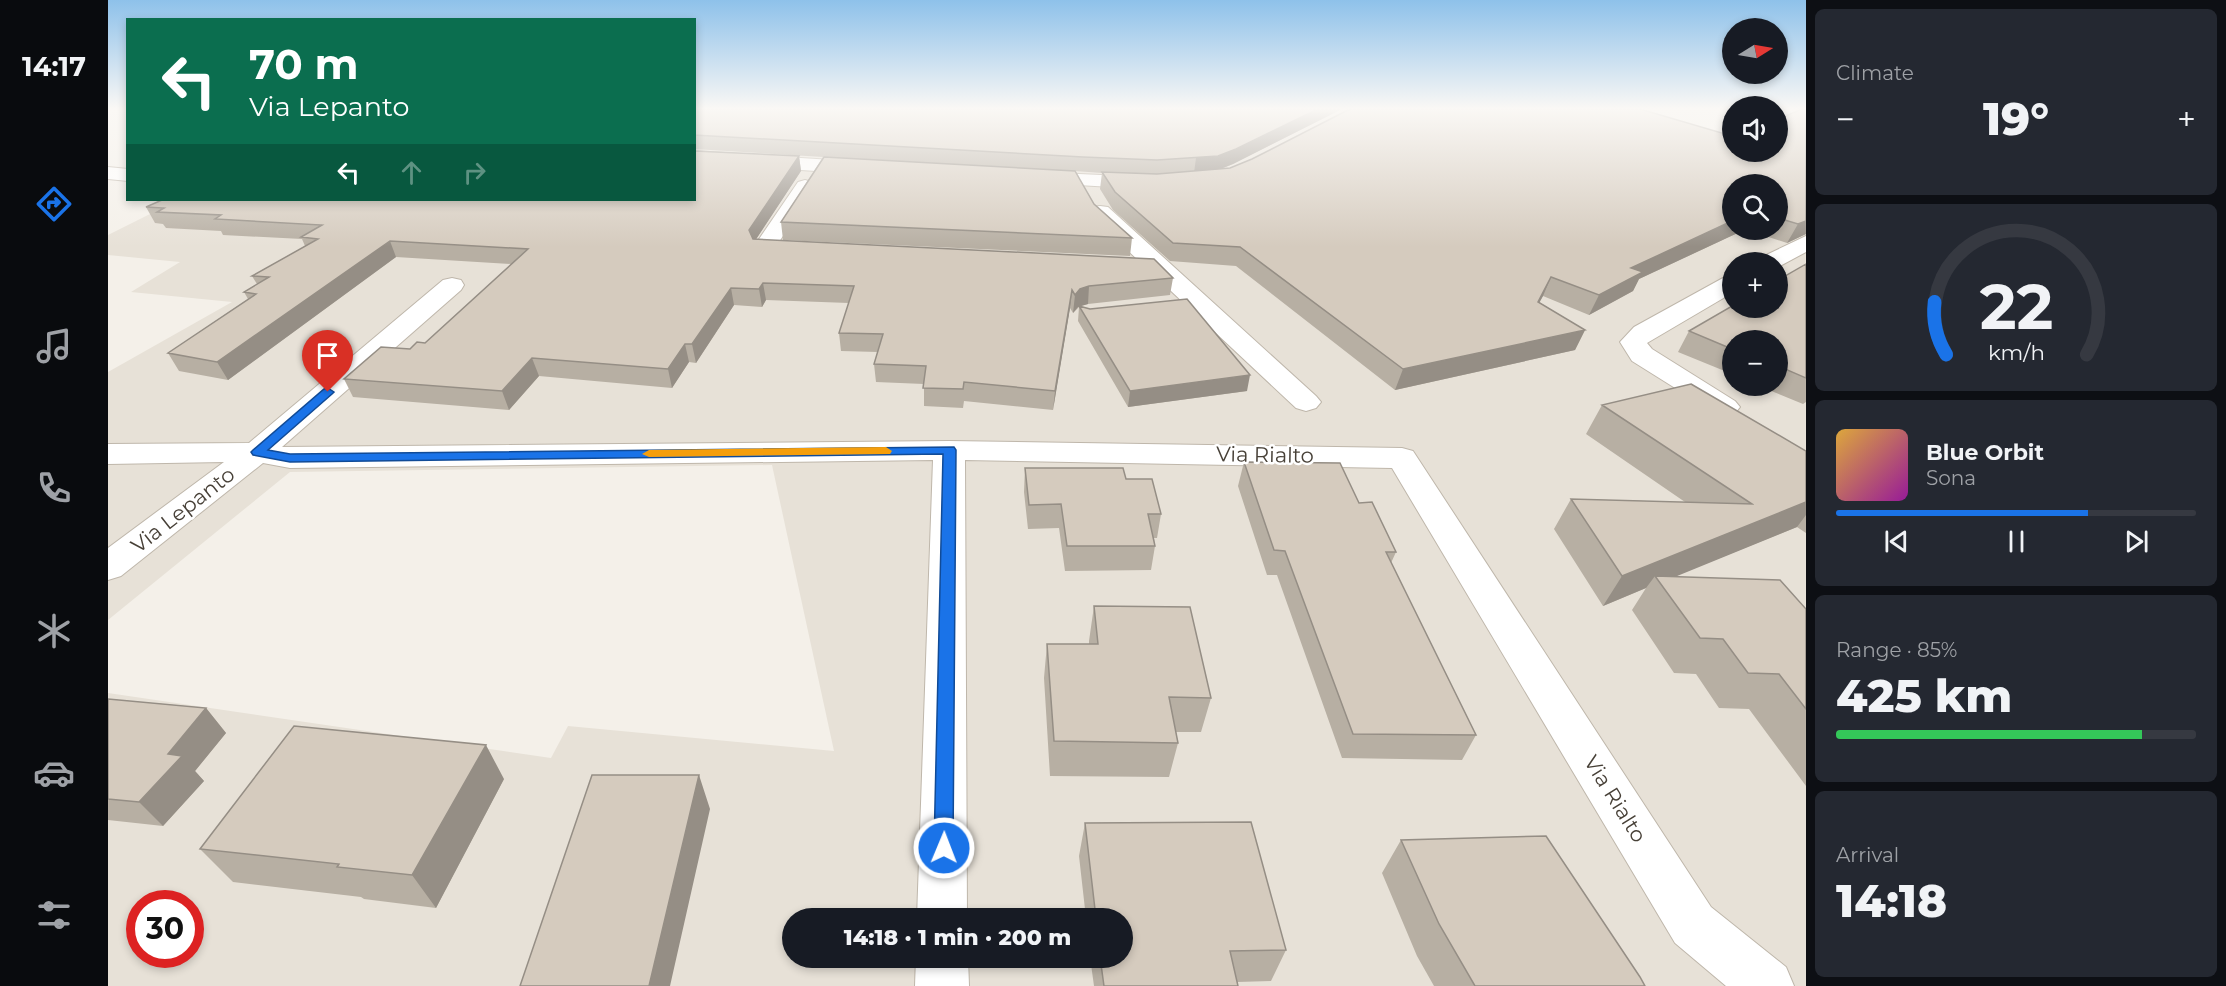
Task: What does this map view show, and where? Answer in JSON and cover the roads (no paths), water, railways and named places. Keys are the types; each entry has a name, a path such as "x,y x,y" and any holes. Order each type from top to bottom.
{"street":[{"path":"696,157 887,169"},
{"path":"818,165 764,248 824,251"},
{"path":"108,173 126,174"},
{"path":"1013,176 1165,183"},
{"path":"1082,180 1102,215 1306,402"},
{"path":"1788,252 1806,243"},
{"path":"1122,265 1158,267"},
{"name":"Via Lepanto","path":"108,567 257,452 452,285"},
{"path":"1722,289 1643,333 1634,342 1642,355 1748,420"},
{"path":"1164,306 1197,303"},
{"path":"942,908 949,450"},
{"name":"Via Lepanto","path":"108,454 257,452 290,458 949,450"},
{"name":"Via Rialto","path":"949,450 1402,458 1693,925 1767,986"},
{"path":"942,968 942,986"}]}
